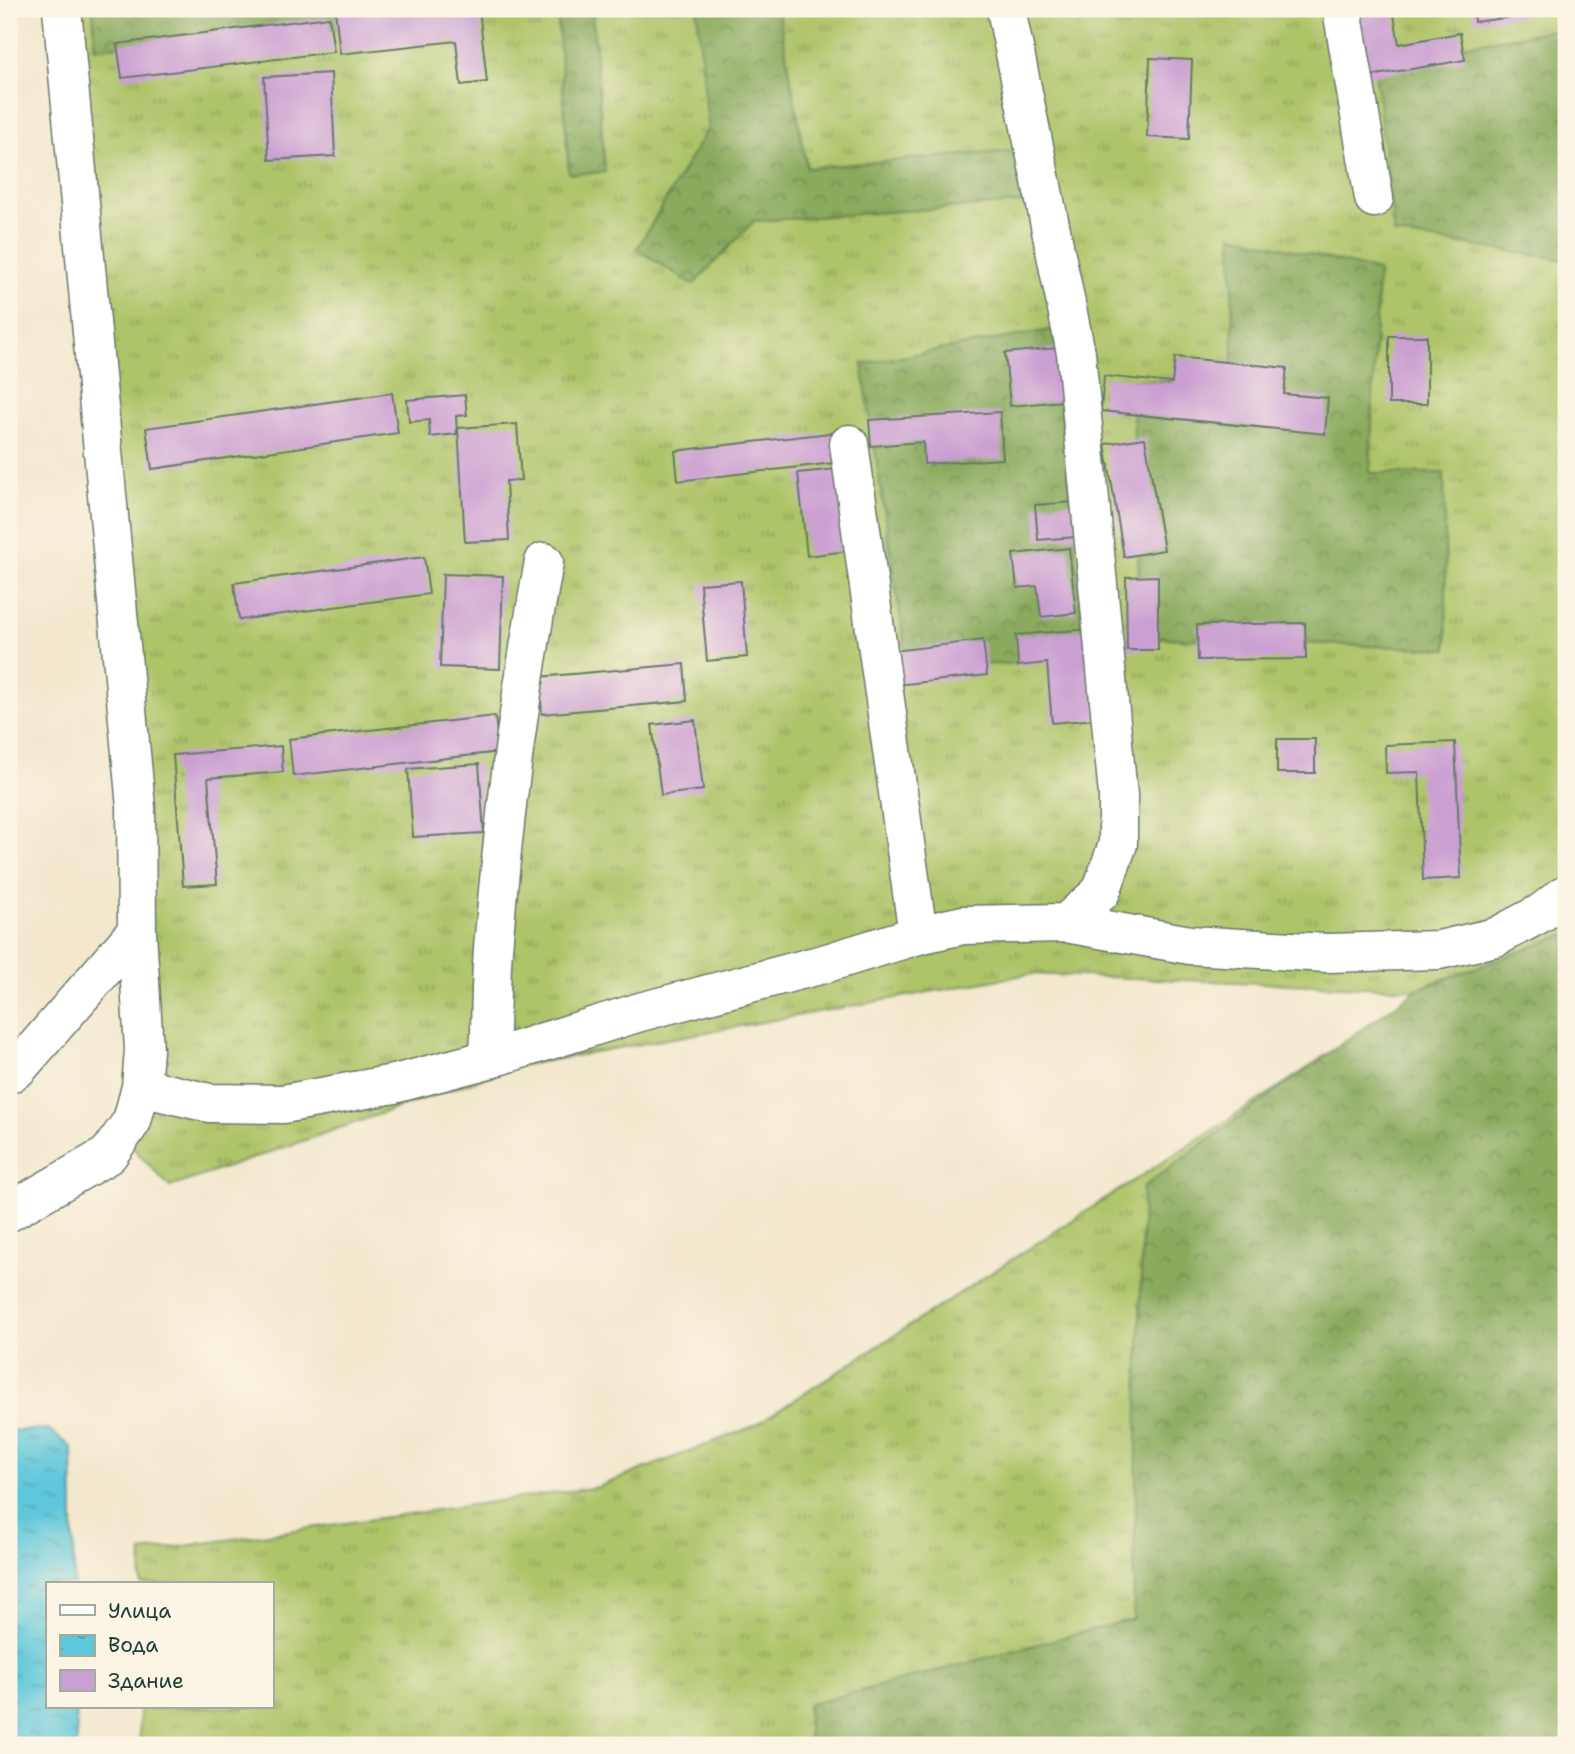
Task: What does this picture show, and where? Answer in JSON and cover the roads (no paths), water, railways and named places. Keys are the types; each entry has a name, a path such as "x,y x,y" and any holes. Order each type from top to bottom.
{"lane":[{"path":"9,1212 108,1155 132,1121 141,1087 144,1050 137,931 136,807 62,9"},
{"path":"1006,9 1076,353 1118,795 1118,844 1101,892 1066,923"},
{"path":"1342,9 1374,198"},
{"path":"849,444 918,935"},
{"path":"489,1059 494,939 504,836 525,666 544,562"},
{"path":"141,1087 209,1103 282,1104 394,1084 489,1059 640,1012 827,963 918,935 963,926 1066,923 1190,945 1327,953 1439,950 1496,937 1541,913 1566,894"},
{"path":"9,1074 18,1068 137,931"}],"water":[{"path":"48,1429 72,1448 74,1582 46,1582 46,1708 76,1708 77,1745 9,1745 9,1431"}]}
